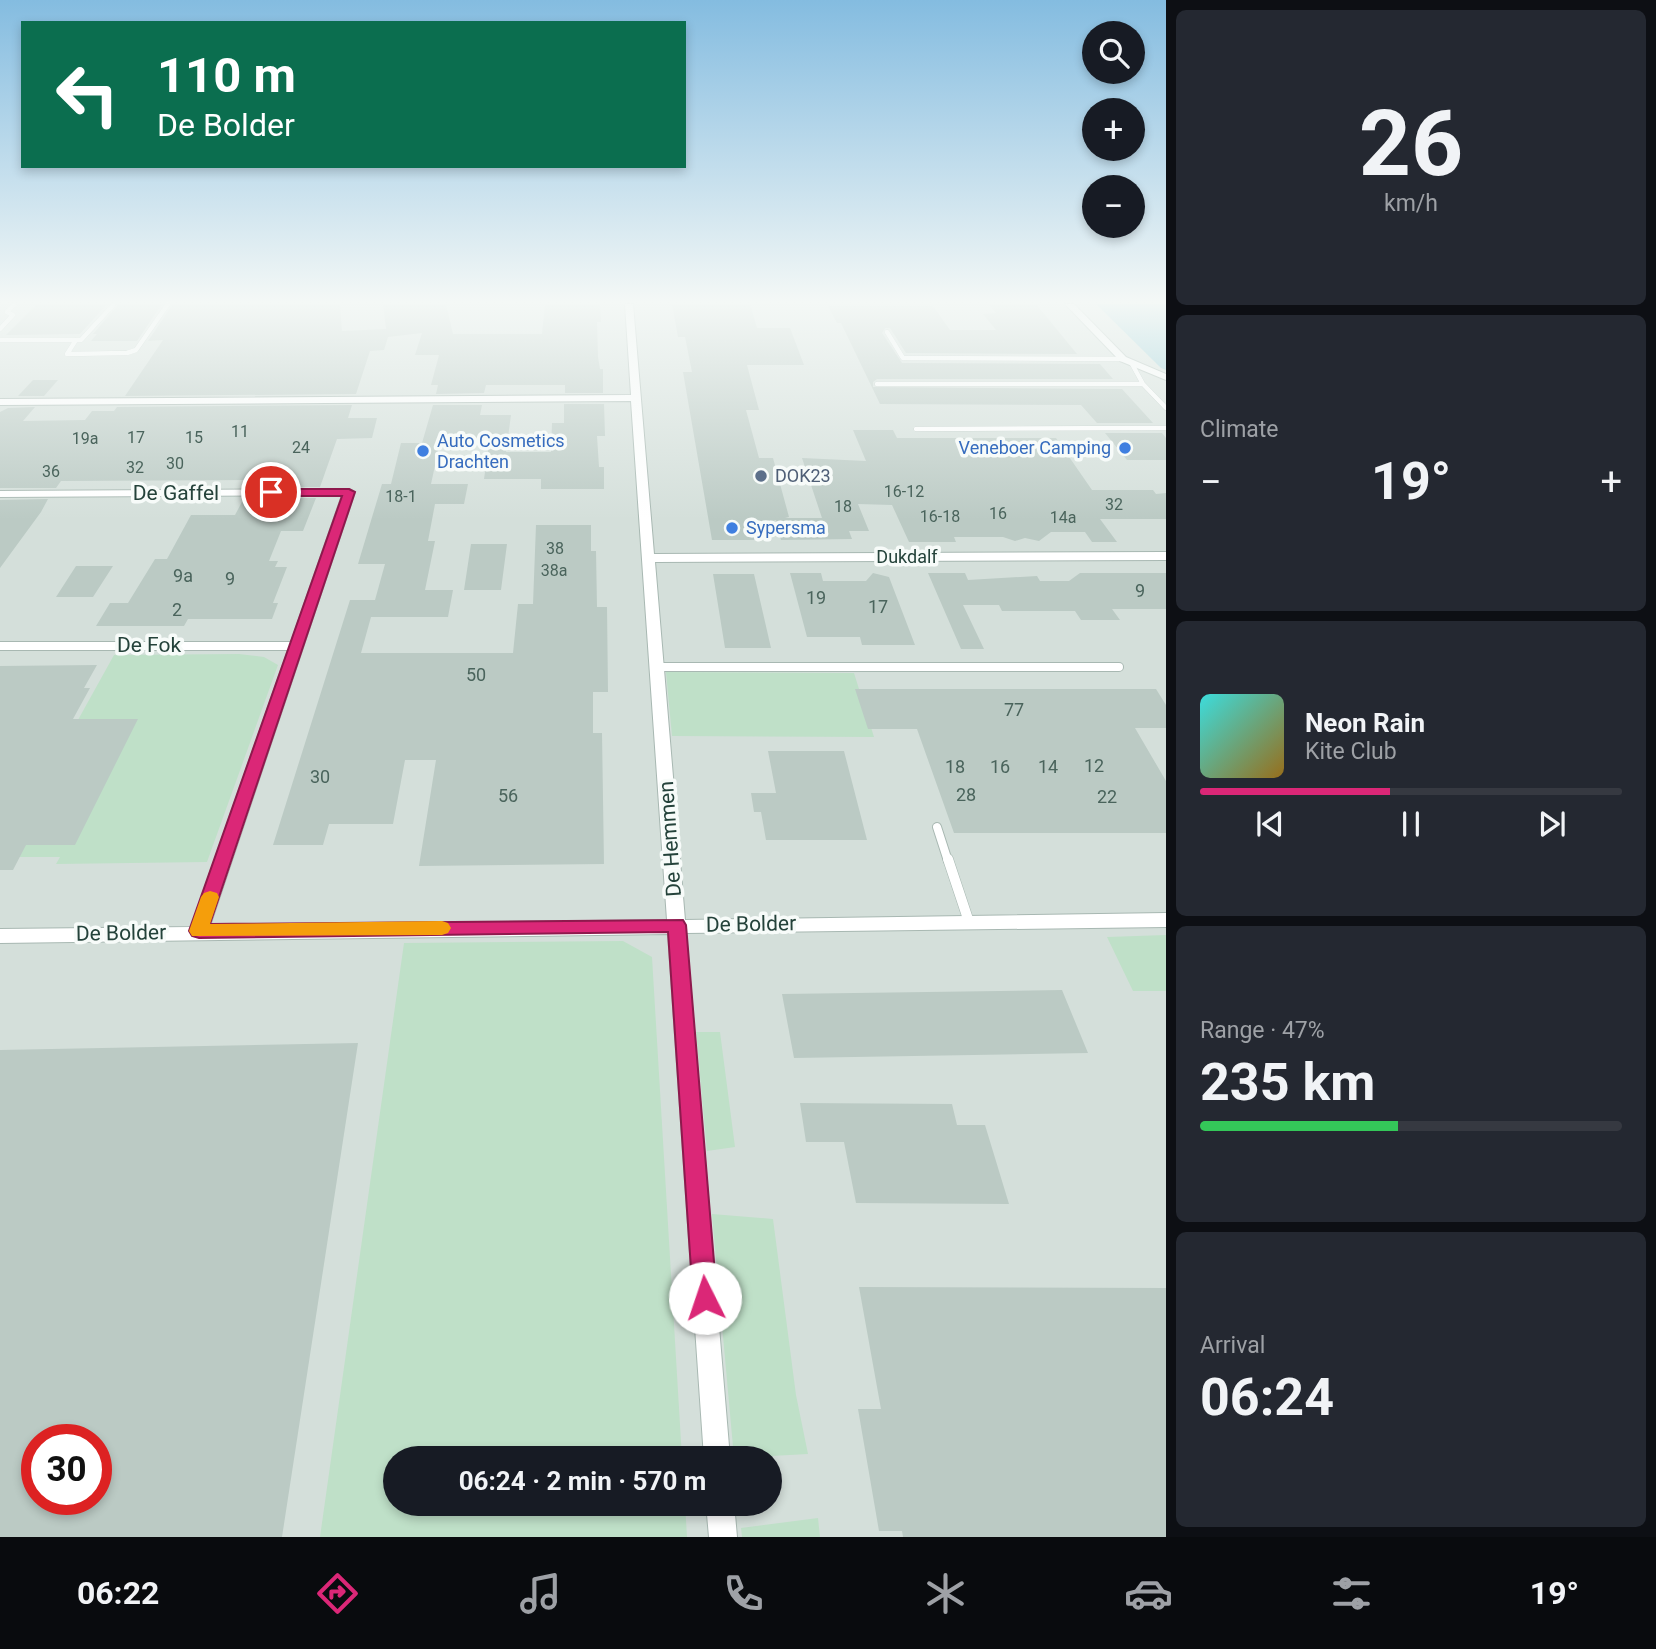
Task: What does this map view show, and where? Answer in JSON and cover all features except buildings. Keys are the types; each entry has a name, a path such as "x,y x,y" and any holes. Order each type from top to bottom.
{"street":[{"name":"De Hemmen","path":"634,376 716,1446"},
{"path":"0,402 636,398"},
{"name":"De Gaffel","path":"0,494 349,492 199,931"},
{"name":"Dukdalf","path":"648,558 1166,556"},
{"name":"De Fok","path":"0,646 297,646"},
{"name":"De Bolder","path":"0,936 199,931 1166,920"},
{"path":"721,1516 723,1537"}],"lane":[{"path":"1138,376 1166,408"},
{"path":"877,384 1143,384"},
{"path":"916,429 1166,428"},
{"path":"656,667 1119,667"},
{"path":"936,827 969,922"}],"shaded area":[{"path":"0,376 1166,376 1166,1537 0,1537"}],"green space":[{"path":"239,654 264,657 278,665 207,862 56,864 60,857 2,857 114,655"},
{"path":"666,672 854,673 874,737 672,736"},
{"path":"1166,935 1166,991 1133,991 1107,937"},
{"path":"623,941 652,957 681,1446 383,1446 383,1516 686,1516 687,1537 320,1537 404,943"},
{"path":"696,1032 720,1032 735,1147 707,1151"},
{"path":"712,1214 773,1219 796,1395 808,1454 782,1455 782,1446 733,1446"},
{"path":"818,1518 820,1537 742,1537 741,1528"}],"slow traffic":[{"path":"210,897 199,931 442,928"}],"place":[{"name":"Veneboer Camping","path":"1125,448"},
{"name":"Auto Cosmetics Drachten","path":"423,451"},
{"name":"DOK23","path":"761,476"},
{"name":"Sypersma","path":"732,528"}],"route":[{"path":"271,492 349,492 199,931 676,925 705,1298"}]}
